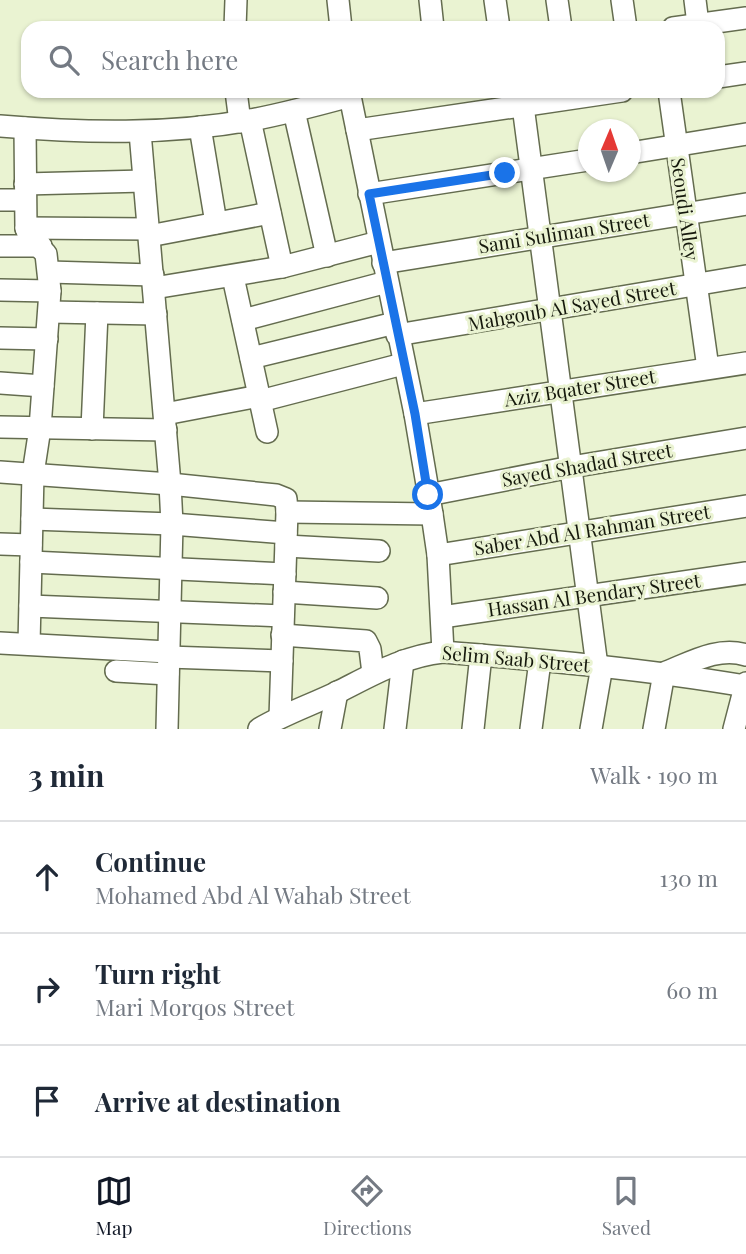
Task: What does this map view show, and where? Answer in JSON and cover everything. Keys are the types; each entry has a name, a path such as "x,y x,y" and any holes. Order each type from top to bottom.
{"street":[{"path":"235,21 236,0"},
{"path":"338,0 340,21"},
{"path":"430,0 432,21"},
{"path":"495,0 498,21"},
{"path":"557,0 560,21"},
{"path":"622,0 624,21"},
{"path":"695,0 698,21"},
{"path":"722,21 746,18"},
{"path":"725,76 746,73"},
{"path":"238,98 282,267"},
{"path":"0,125 140,132 245,121 294,111 334,98"},
{"path":"350,98 415,414 438,555 443,652"},
{"path":"357,130 576,98"},
{"name":"Seoudi Alley","path":"670,98 708,368"},
{"path":"523,106 588,596 600,666 591,729"},
{"path":"294,111 327,256"},
{"path":"200,127 216,223"},
{"path":"25,128 26,228 29,236 46,254 50,291 40,428 33,474 29,644"},
{"path":"140,132 172,524 167,729"},
{"path":"641,151 746,134"},
{"path":"369,194 578,162"},
{"path":"0,200 25,192 144,181"},
{"name":"Sami Suliman Street","path":"243,320 385,272 541,237 746,204"},
{"path":"26,228 149,233 270,213"},
{"path":"0,290 50,291 233,277 379,242"},
{"path":"0,246 41,246"},
{"name":"Mahgoub Al Sayed Street","path":"251,358 396,329 550,309 746,276"},
{"path":"233,277 267,432"},
{"path":"50,291 97,313 156,314"},
{"path":"92,429 97,313"},
{"path":"0,338 47,339"},
{"name":"Aziz Bqater Street","path":"415,414 746,363"},
{"path":"0,427 92,429 165,422 403,364"},
{"path":"0,383 43,386"},
{"name":"Sayed Shadad Street","path":"286,530 430,505 571,467 746,438"},
{"path":"0,472 170,484 282,496 286,499 280,716"},
{"name":"Saber Abd Al Rahman Street","path":"438,555 746,506"},
{"path":"32,519 286,530 379,551"},
{"path":"0,544 31,553 284,583 377,598"},
{"name":"Hassan Al Bendary Street","path":"442,617 746,573"},
{"path":"30,606 170,611 283,625 366,641 370,649 373,673"},
{"path":"0,643 168,661 282,661"},
{"name":"Selim Saab Street","path":"259,729 280,716 337,692 373,673 421,654 443,652 600,666 746,685"},
{"name":"Selim Saab Street","path":"664,673 714,653 734,652 746,655"},
{"path":"474,729 481,655"},
{"path":"117,671 168,661"},
{"path":"395,729 403,661"},
{"path":"531,729 540,661"},
{"path":"654,729 664,673"},
{"path":"734,729 746,685"},
{"path":"330,729 337,692"}],"route":[{"path":"428,495 415,414 369,194 505,173"}]}
